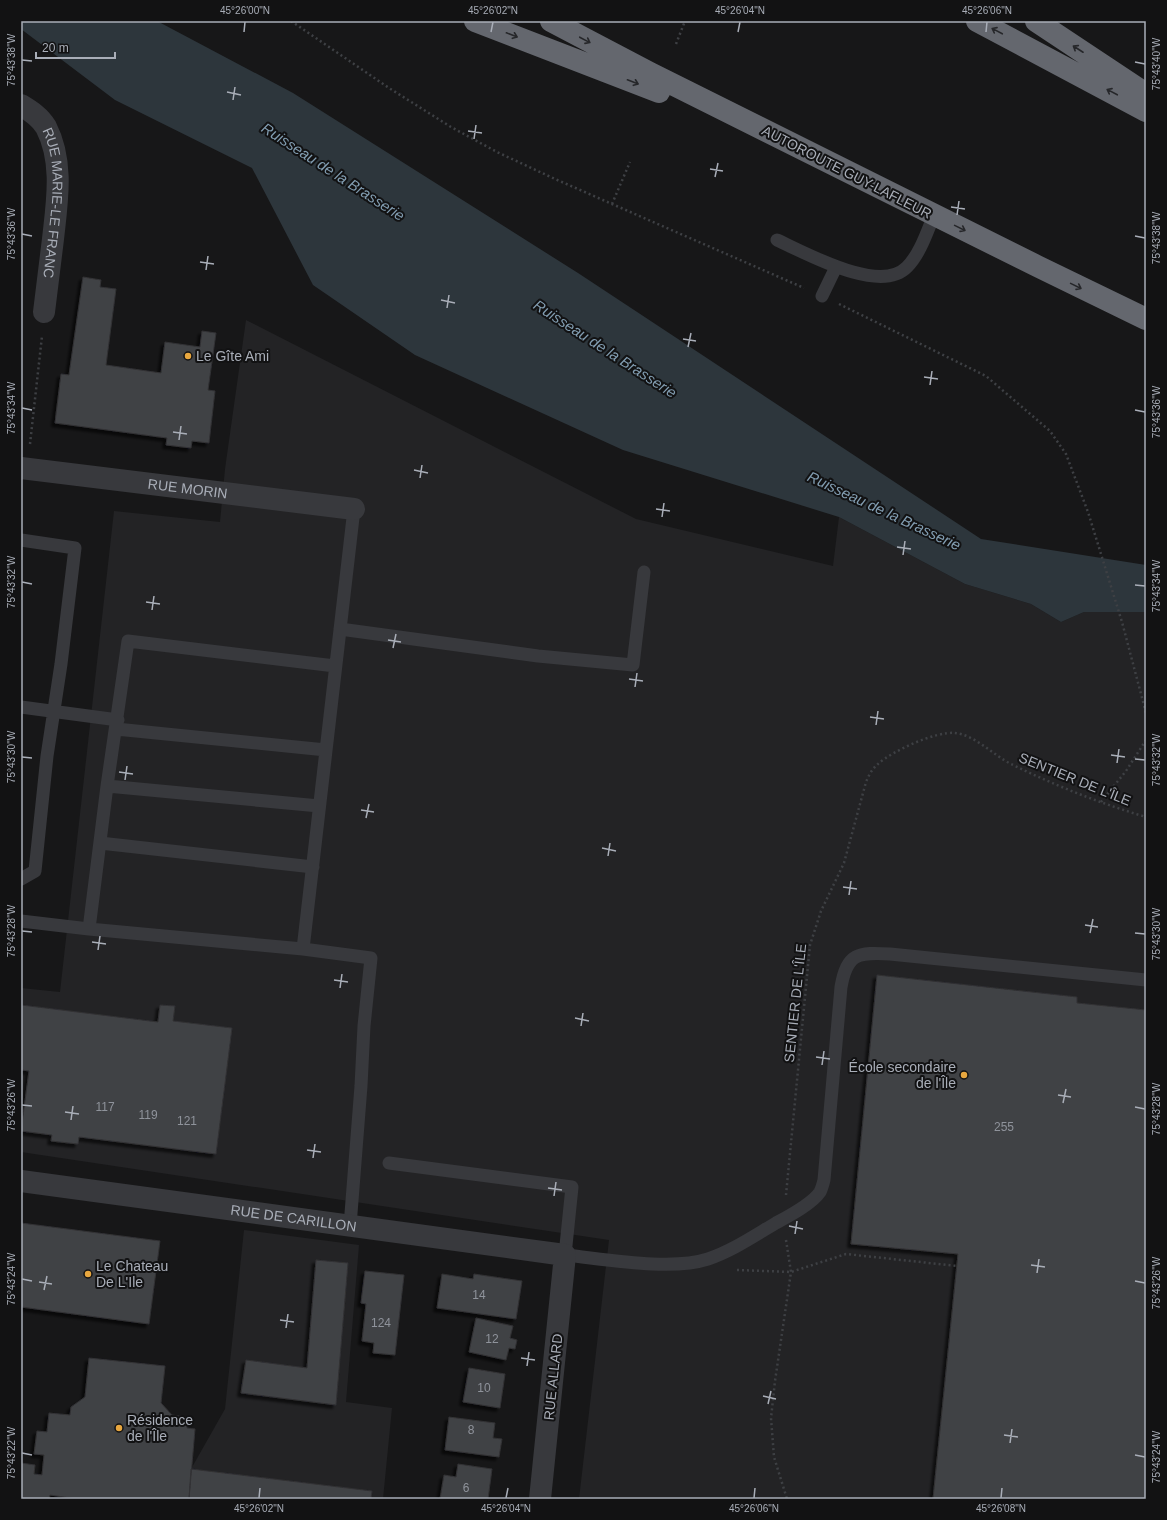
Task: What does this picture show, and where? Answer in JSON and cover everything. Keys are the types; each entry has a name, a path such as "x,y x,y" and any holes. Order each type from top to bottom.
{"highway":[{"path":"475,21 787,141"},
{"name":"AUTOROUTE GUY-LAFLEUR","path":"551,21 604,50 1146,319"},
{"path":"978,21 1146,111"},
{"path":"1036,21 1146,94"}],"street":[{"name":"RUE MARIE-LE FRANC","path":"21,105 35,114 45,127 54,153 58,177 57,204 44,312"},
{"name":"RUE MORIN","path":"24,468 354,509"},
{"name":"RUE DE CARILLON","path":"21,1181 565,1255"},
{"name":"RUE ALLARD","path":"540,1499 565,1255"}],"lane":[{"path":"777,240 836,267 851,272 878,276 891,275 900,272 914,260 934,215"},
{"path":"822,296 836,267"},
{"path":"303,949 354,509"},
{"path":"21,540 75,548 47,756 35,871 21,879"},
{"path":"340,629 538,656 632,665 644,572"},
{"path":"89,929 128,641 335,666"},
{"path":"21,707 117,724 326,750"},
{"path":"108,786 319,806"},
{"path":"100,843 313,867"},
{"path":"21,921 89,929 303,949 372,958 364,1026 350,1226"},
{"path":"389,1163 572,1187 565,1255 659,1264 678,1264 707,1260 728,1251 785,1218 814,1199 820,1191 824,1180 843,974 847,964 856,957 866,953 890,954 1146,980"}],"path":[{"path":"291,21 389,88 451,127 523,164 822,296 986,376 1050,431 1066,454 1088,512 1098,544 1122,622 1146,713"},
{"path":"676,44 685,21"},
{"path":"612,204 630,162"},
{"path":"24,468 44,312"},
{"name":"SENTIER DE L'ÎLE","path":"787,1499 774,1458 771,1418 777,1365 791,1272 786,1243 786,1195 810,945 822,911 844,863 866,782 871,772 878,764 904,748 921,740 945,733 955,733 965,735 1008,763 1058,786 1146,817"},
{"path":"1102,802 1126,771 1146,740"},
{"path":"735,1270 791,1272 846,1254 957,1266"}],"shaded area":[{"path":"246,320 636,519 833,566 839,517 965,584 1031,604 1061,622 1084,612 1146,612 1146,1499 579,1499 609,1240 21,1152 21,988 60,992 114,511 220,522 225,469"},
{"path":"244,1230 359,1245 346,1402 392,1408 383,1499 189,1499 191,1469 225,1409"}],"water":[{"name":"Ruisseau de la Brasserie","path":"21,21 157,21 293,93 578,273 981,539 1146,565 1146,612 1084,612 1061,622 1031,604 965,584 839,517 623,450 415,355 313,285 252,168 115,100 21,29"}],"building":[{"name":"Le Gîte Ami","path":"83,277 101,280 100,287 116,289 106,365 161,373 165,342 200,347 202,331 216,333 208,390 215,391 209,443 192,441 191,448 166,445 167,438 55,423 61,374 69,375"},
{"path":"877,975 1077,997 1077,1003 1146,1010 1146,1499 933,1499 958,1254 851,1244"},
{"path":"21,1005 158,1022 160,1005 175,1006 173,1021 232,1028 216,1154 79,1137 78,1144 51,1141 52,1135 21,1131 29,1071 21,1070"},
{"name":"Le Chateau De L'Ile","path":"21,1223 160,1241 149,1324 21,1307"},
{"path":"316,1260 348,1263 336,1405 241,1393 246,1360 307,1368"},
{"path":"365,1271 404,1275 395,1355 373,1353 374,1343 362,1341 366,1304 361,1303"},
{"path":"442,1274 473,1279 474,1274 522,1281 516,1319 437,1308"},
{"path":"476,1318 513,1326 510,1338 517,1340 515,1349 509,1348 506,1360 469,1352"},
{"name":"Résidence de l'Île","path":"89,1358 165,1366 161,1403 172,1415 186,1417 187,1428 195,1429 189,1499 77,1499 50,1495 49,1499 21,1499 21,1463 35,1465 34,1474 42,1475 44,1455 34,1454 37,1431 47,1432 49,1413 70,1415 71,1407 85,1397"},
{"path":"469,1368 505,1374 500,1408 463,1402"},
{"path":"449,1417 495,1423 493,1438 502,1439 499,1457 445,1450"},
{"path":"458,1464 492,1469 488,1499 440,1499 444,1475 456,1477"},
{"path":"191,1469 372,1491 371,1499 189,1499"}],"place":[{"name":"Le Gîte Ami","path":"188,356"},
{"name":"École secondaire de l'Île","path":"964,1075"},
{"name":"Le Chateau De L'Ile","path":"88,1274"},
{"name":"Résidence de l'Île","path":"119,1428"}]}
